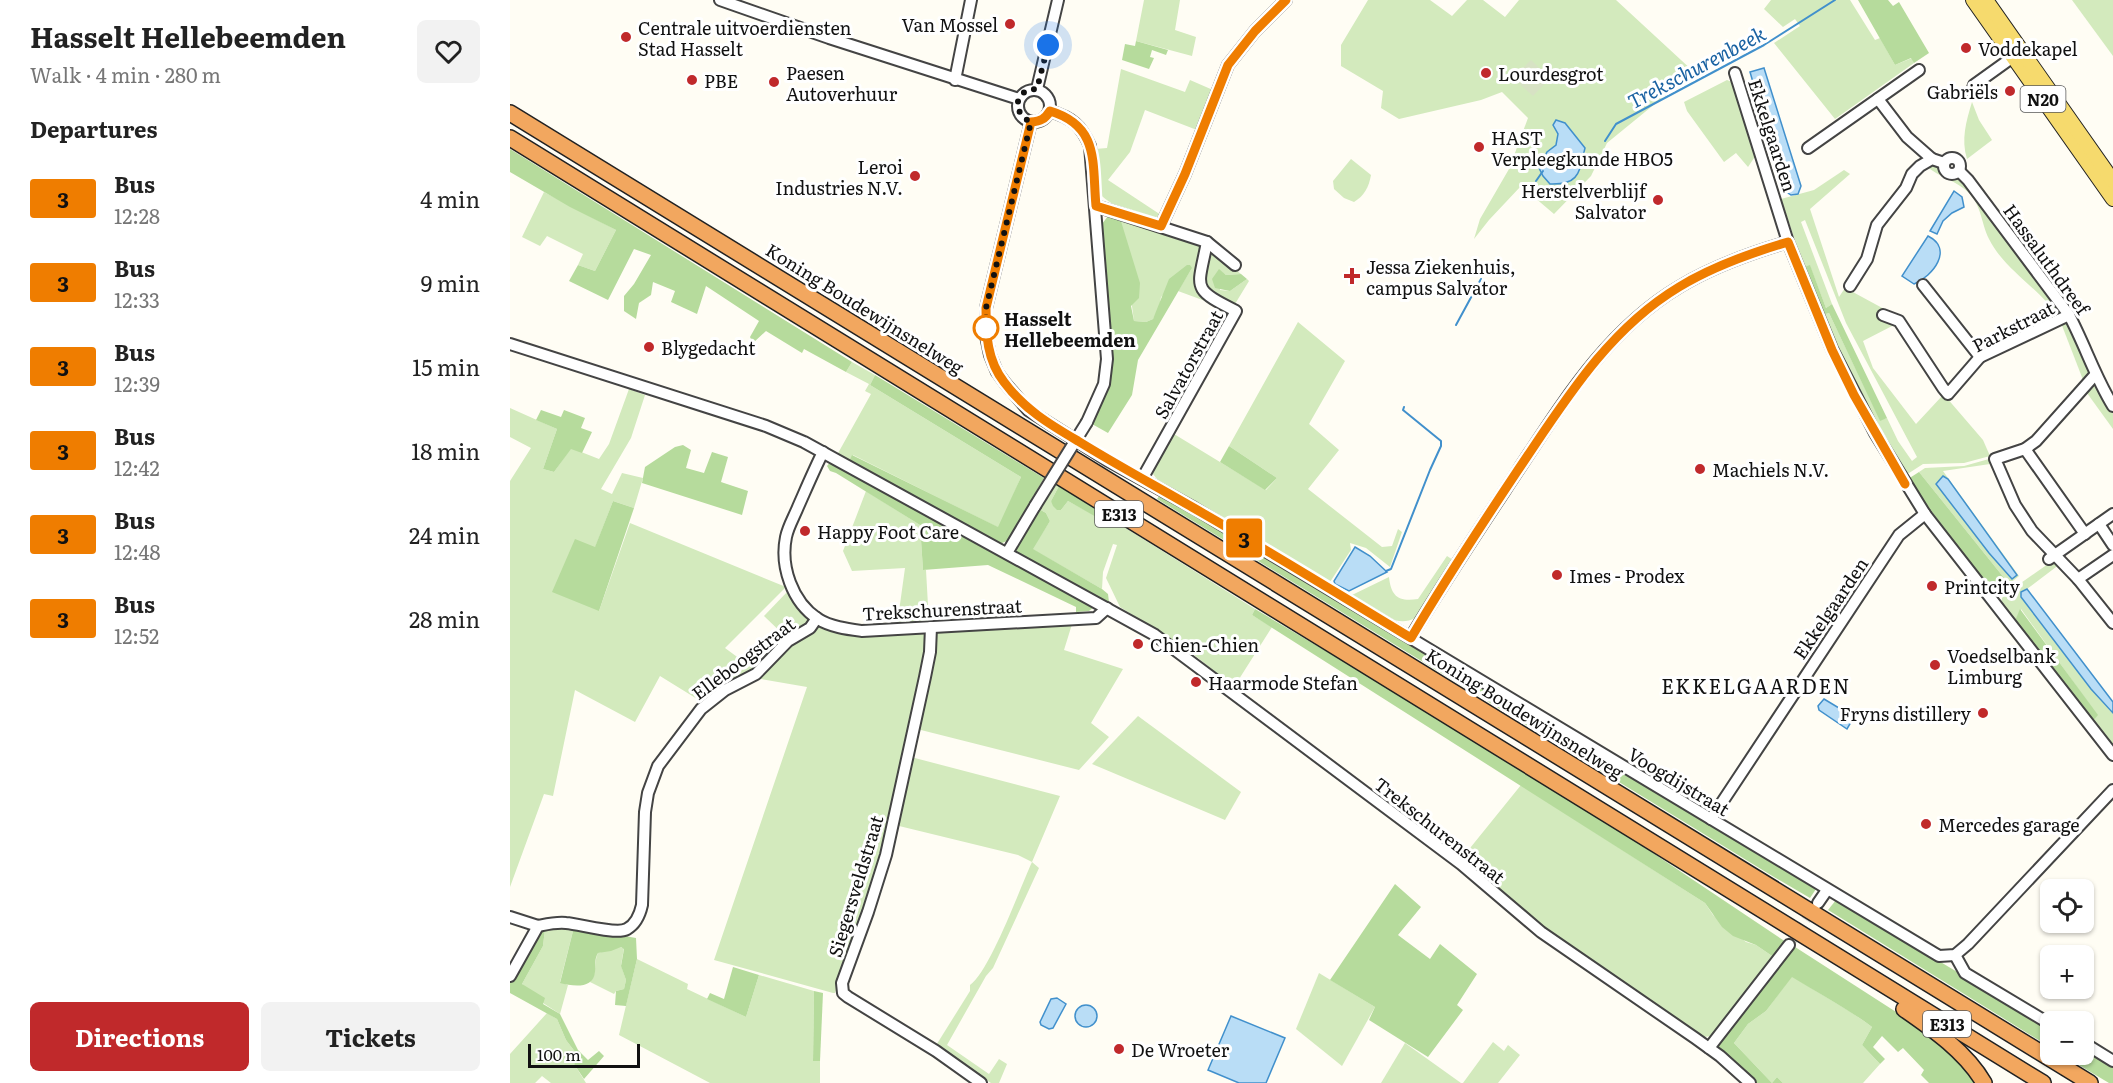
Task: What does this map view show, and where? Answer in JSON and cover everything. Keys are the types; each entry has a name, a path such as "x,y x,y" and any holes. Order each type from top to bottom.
{"highway":[{"name":"Koning Boudewijnsnelweg","path":"510,113 2090,1083"},
{"name":"E313","path":"510,138 2043,1083"},
{"path":"1851,965 1883,995 1927,1024 1969,1062 1984,1083"}],"main road":[{"name":"N20","path":"1973,0 2113,199"},
{"name":"N20","path":"1986,0 2113,181"}],"street":[{"path":"720,0 955,80 1019,99"},
{"path":"955,80 971,0"},
{"path":"1037,89 1058,0"},
{"path":"1161,226 1185,174 1228,65 1255,31 1286,0"},
{"path":"1972,91 1974,85 2013,57"},
{"path":"1808,148 1919,70"},
{"name":"Ekkelgaarden","path":"1735,73 1788,242 1832,350 1854,395 1925,514 2113,755"},
{"path":"1037,89 1049,97 1050,111 1046,118 1039,122 1031,122 1020,114 1019,99 1026,91 1037,89"},
{"path":"1850,286 1867,259 1877,225 1906,188 1912,174 1932,159 1907,137 1878,99"},
{"path":"1007,553 1087,422 1104,384 1107,359 1090,146 1084,131 1065,116 1050,111"},
{"name":"Voogdijstraat","path":"1031,122 986,308 986,336 990,355 997,372 1028,410 1107,460 1194,508 1827,890 1940,956 1955,955"},
{"name":"Hassaluthdreef","path":"1932,159 1944,163 1950,158 1957,159 1960,164 1959,171 2069,315 2078,331 2095,375 2113,406"},
{"path":"1096,206 1207,242 1235,265"},
{"name":"Salvatorstraat","path":"1142,479 1236,311 1205,294 1200,285 1207,242"},
{"path":"1411,638 1446,579 1569,395 1614,338 1679,286 1725,265 1788,242"},
{"path":"1923,285 1980,357"},
{"name":"Parkstraat","path":"1883,315 1899,321 1948,394 1980,357 2069,315"},
{"name":"Trekschurenstraat","path":"510,344 766,426 822,452 1155,635 1461,864 1541,933 1709,1048 1750,1083"},
{"path":"2095,375 2036,441 2025,449 1995,459 2015,505 2032,531 2052,557 2078,579 2113,623"},
{"path":"2025,449 2085,534"},
{"name":"Trekschurenstraat","path":"822,452 790,525 785,545 785,567 791,585 801,602 817,618 833,626 862,631 1096,618 1107,608"},
{"name":"Ekkelgaarden","path":"1711,819 1899,535 1925,514"},
{"path":"2052,557 2113,514"},
{"path":"2099,524 2113,545"},
{"path":"2078,579 2113,555"},
{"name":"Elleboogstraat","path":"538,926 565,923 621,931 633,925 640,915 642,905 645,813 650,786 658,766 706,704 725,690 756,674 788,641 810,628 817,618"},
{"name":"Siegersveldstraat","path":"931,627 925,677 886,855 842,983 842,989 848,997 936,1051 981,1083"},
{"path":"2040,1018 1965,973 1955,955 2113,790"},
{"path":"1818,903 1827,890"},
{"path":"510,917 538,926 510,976"},
{"path":"1709,1048 1789,945"},
{"path":"2094,1049 2113,1061"}],"green space":[{"path":"1144,0 1180,0 1175,30 1196,37 1192,56 1136,41"},
{"path":"1368,0 1430,0 1452,16 1467,0 1483,0 1505,17 1519,0 1616,0 1694,72 1607,143 1591,176 1554,214 1521,186 1474,239 1480,219 1509,169 1528,118 1502,92 1481,100 1399,119 1381,108 1383,91 1341,66 1341,45"},
{"path":"1771,0 1850,0 1875,40 1880,38 1895,65 1912,58 1914,63 1835,119 1774,43 1800,26 1795,19 1783,27 1764,9"},
{"path":"1858,0 1888,0 1893,6 1899,2 1929,53 1914,63 1911,58 1895,65"},
{"path":"2072,0 2113,0 2113,56"},
{"path":"1136,41 1168,50 1166,55 1152,50 1150,57 1154,58 1149,69 1122,60 1125,44 1135,46"},
{"path":"1531,60 1550,78 1533,96 1513,78"},
{"path":"1121,69 1185,92 1190,80 1213,90 1197,130 1145,110 1130,152 1108,180 1161,215 1152,219 1124,210 1100,194 1095,149 1107,148"},
{"path":"1727,80 1732,82 1756,155 1748,167 1736,153 1724,162 1687,111 1684,102"},
{"path":"1972,102 1979,120 1992,140 1967,159 1964,137"},
{"path":"510,149 852,362 846,372 804,349 802,353 766,331 753,343 750,337 759,321 706,286 697,314 671,302 675,291 653,282 651,295 639,303 636,319 624,311 624,296 651,255 634,249 608,300 569,281 578,265 595,271 616,230 570,207 510,172"},
{"path":"1351,159 1371,175 1366,191 1354,202 1344,198 1334,189 1333,181"},
{"path":"1936,161 1945,175 1962,179 2062,312 2059,318 1996,250 1986,233 1979,209 1969,193 1926,166"},
{"path":"1844,170 1850,174 1810,209 1839,297 1847,285 1851,291 1886,310 1896,324 1863,341 1873,368 1916,424 1943,395 1946,397 1983,440 1990,456 1964,463 1923,464 1906,475 1868,411 1823,315 1829,313 1880,420 1887,418 1898,441 1912,461 1917,457 1846,323 1805,220 1801,222 1832,304 1826,308 1810,266 1804,267 1781,199 1814,190"},
{"path":"544,192 616,230 595,271 578,265 583,254 547,236 540,246 522,237"},
{"path":"1108,216 1120,218 1140,283 1139,298 1131,306 1134,321 1146,322 1153,319 1169,279 1187,265 1192,268 1138,360 1132,395 1108,433 1092,424 1107,388 1113,354 1102,224"},
{"path":"1120,218 1201,245 1197,280 1216,305 1178,291 1192,268 1161,297 1159,308 1153,319 1146,322 1134,321"},
{"path":"1213,251 1241,274 1226,275 1219,270 1220,290 1230,291 1247,279 1249,281 1235,304 1211,296 1203,283 1209,254"},
{"path":"1810,265 1826,308 1832,304 1887,418 1880,421 1829,313 1823,315 1804,267"},
{"path":"1219,269 1226,275 1241,274 1247,279 1230,291 1215,288 1212,279"},
{"path":"1298,322 1345,361 1309,424 1339,450 1308,489 1382,547 1392,546 1398,529 1402,532 1390,567 1366,548 1350,543 1351,550 1330,582 1159,482 1153,474 1153,467 1169,436 1174,434 1266,490 1277,478 1229,446"},
{"path":"2061,323 2071,325 2091,374 2085,385"},
{"path":"852,362 875,375 870,385 1021,477 999,528 853,455 849,462 837,455 871,394 865,391 869,384 846,372"},
{"path":"875,375 1044,478 1007,541 996,542 849,462 852,455 998,527 1021,477 870,385"},
{"path":"2094,385 2113,411 2113,429 2087,393"},
{"path":"629,389 645,395 631,438 601,489 612,494 622,473 643,478 634,508 613,501 595,548 599,611 630,523 786,587 725,648 740,659 749,648 763,661 751,673 702,702 660,676 635,722 575,690 553,796 544,794 510,887 510,481 531,448 510,437 510,408 557,429 543,469 554,472 571,448 599,459 609,444"},
{"path":"541,410 561,417 564,410 585,418 581,428 592,432 582,453 571,449 554,472 543,469 557,429 536,420"},
{"path":"683,445 691,450 686,468 704,473 712,452 728,457 721,482 748,491 742,515 642,483 645,467 675,447"},
{"path":"1229,446 1277,478 1265,490 1220,462"},
{"path":"1989,459 1990,464 1943,471 2019,576 2009,584 1919,472 1925,468 1964,466"},
{"path":"831,461 1094,607 1089,611 1076,612 1076,607 988,565 923,570 920,525 830,471 827,466"},
{"path":"1919,472 2009,584 1998,589 1986,586 1908,479"},
{"path":"1056,483 1059,486 1051,501 1061,510 1068,501 1105,521 1108,517 1255,609 1252,615 1272,627 1234,687 1188,650 1120,607 1106,578 1117,545 1113,544 1103,572 1102,589 1032,549 1050,521 1046,513 1039,509"},
{"path":"1059,486 1108,517 1105,522 1068,501 1061,510 1057,510 1051,501"},
{"path":"866,491 920,525 923,570 926,570 929,623 897,626 905,568 852,571 843,551"},
{"path":"1160,495 1816,889 1810,898 1774,877 1157,499"},
{"path":"613,501 634,508 599,611 552,592 575,539 595,547"},
{"path":"1039,509 1046,513 1050,521 1033,549 1102,589 1108,594 1109,602 1016,552 1019,542"},
{"path":"1447,556 1453,560 1415,618 1407,621 1391,619 1352,595 1389,577 1392,589 1397,596 1405,600 1418,599"},
{"path":"2055,559 2060,564 2027,589 2113,702 2113,749 2092,722 2097,715 2021,609 2014,623 2001,605 2002,598 2008,592"},
{"path":"788,591 808,613 810,620 808,625 787,638 764,616"},
{"path":"1255,609 1635,841 1786,942 1775,958 1756,945 1733,936 1722,927 1705,903 1252,615"},
{"path":"2020,609 2098,715 2092,722 2014,623"},
{"path":"1073,621 1064,650 1123,669 1091,723 1109,737 1079,770 917,729 936,631"},
{"path":"822,624 924,631 927,634 893,814 863,917 835,993 714,960 807,687 755,678 783,649"},
{"path":"1138,716 1241,792 1225,820 1092,764"},
{"path":"911,757 1060,796 1032,862 1018,855 895,825"},
{"path":"1521,785 1705,903 1713,915 1746,942 1756,945 1775,958 1713,1036 1703,1037 1697,1034 1526,915 1462,858"},
{"path":"1032,862 1039,868 993,968 986,976 947,1045 989,1074 999,1059 1007,1064 999,1083 991,1083 935,1047 970,991 970,985 978,977 995,947"},
{"path":"1395,884 1421,907 1398,935 1430,959 1440,944 1477,974 1457,1005 1463,1010 1428,1057 1369,1020 1375,1007 1330,980"},
{"path":"1836,900 2040,1021 2040,1041 1828,910"},
{"path":"574,927 560,982 568,985 560,1014 543,1003 522,984 543,946 545,929"},
{"path":"574,927 636,938 637,959 626,1006 615,1005 616,991 624,989 626,980 621,966 624,949 621,947 598,953 595,972 590,982 581,985 560,983"},
{"path":"545,929 543,946 522,984 545,998 543,1004 560,1014 578,1050 588,1060 599,1051 604,1056 584,1079 574,1064 579,1057 566,1040 557,1019 510,993 510,983 539,931"},
{"path":"1792,945 1935,1037 1978,1083 1929,1083 1921,1075 1924,1070 1903,1048 1898,1052 1882,1036 1873,1047 1885,1059 1880,1064 1862,1045 1872,1027 1792,977 1766,1011 1748,1024 1734,1043 1772,1083 1755,1083 1716,1047"},
{"path":"624,948 621,965 626,980 624,989 614,994 590,982 594,975 598,953"},
{"path":"637,959 688,984 687,989 746,1017 759,975 814,991 813,1061 820,1061 820,1083 710,1083 619,1035"},
{"path":"733,967 759,975 746,1017 707,999 710,993 724,999"},
{"path":"1319,973 1375,1007 1342,1066 1296,1029"},
{"path":"1792,976 1872,1027 1862,1045 1880,1064 1863,1083 1783,1083 1777,1077 1772,1083 1734,1043 1748,1024 1766,1011"},
{"path":"814,991 823,993 820,1061 813,1061"},
{"path":"547,1013 557,1019 566,1040 579,1057 574,1064 586,1083 551,1083 542,1076 535,1083 510,1083 510,1054"},
{"path":"1493,1042 1504,1051 1508,1045 1520,1055 1498,1083 1463,1083"},
{"path":"1405,1043 1461,1083 1381,1083"},
{"path":"2094,1052 2113,1063 2113,1083 2109,1083 2079,1065 2094,1065"},
{"path":"1777,1077 1783,1083 1772,1083"}],"water":[{"path":"1764,68 1801,186 1798,194 1791,195 1785,191 1750,72"},
{"path":"1556,120 1565,123 1585,148 1579,170 1573,179 1560,184 1550,184 1539,168 1547,152 1556,145 1558,134 1553,125"},
{"path":"1954,191 1962,197 1964,207 1943,221 1937,234 1930,231"},
{"path":"1928,236 1936,241 1939,248 1938,262 1928,275 1914,284 1902,276"},
{"path":"1943,476 1948,479 2017,575 2012,579 1936,484"},
{"path":"1355,547 1370,556 1387,572 1349,591 1335,584 1334,581"},
{"path":"2027,589 2113,702 2113,713 2091,689 2021,597 2021,592"},
{"path":"1824,699 1854,717 1847,729 1819,710 1818,706"},
{"path":"1057,998 1066,1004 1053,1028 1049,1029 1040,1022 1051,999"},
{"path":"1086,1005 1094,1008 1097,1016 1094,1024 1086,1027 1078,1024 1075,1016 1078,1008"},
{"path":"1231,1016 1285,1038 1266,1083 1239,1083 1208,1070"}],"waterway":[{"name":"Trekschurenbeek","path":"1605,141 1616,124 1764,45 1835,0"},
{"name":"Trekschurenbeek","path":"1536,181 1543,171"},
{"name":"Trekschurenbeek","path":"1456,325 1481,279"},
{"name":"Trekschurenbeek","path":"1386,571 1391,569 1441,446 1441,441 1403,410 1404,407"}],"tunnel":[{"path":"1789,945 1814,908"}],"bus line":[{"name":"3","path":"1286,0 1240,47 1228,65 1185,174 1161,226 1096,206 1090,146 1084,131 1077,125 1065,116 1050,111 1046,118 1039,122 1031,122 986,308 986,336 997,372 1028,410 1107,460 1194,508 1411,638 1446,579 1569,395 1614,338 1679,286 1725,265 1788,242 1832,350 1854,395 1905,484"}],"place":[{"name":"Van Mossel","path":"1010,24"},
{"name":"Centrale uitvoerdiensten Stad Hasselt","path":"626,37"},
{"name":"Voddekapel","path":"1966,48"},
{"name":"Lourdesgrot","path":"1486,73"},
{"name":"PBE","path":"692,80"},
{"name":"Paesen Autoverhuur","path":"774,82"},
{"name":"Gabriëls","path":"2010,91"},
{"name":"HAST Verpleegkunde HBO5","path":"1479,147"},
{"name":"Leroi Industries N.V.","path":"915,176"},
{"name":"Herstelverblijf Salvator","path":"1658,200"},
{"name":"Jessa Ziekenhuis, campus Salvator","path":"1352,276"},
{"name":"Hasselt Hellebeemden","path":"986,328"},
{"name":"Blygedacht","path":"649,347"},
{"name":"Machiels N.V.","path":"1700,469"},
{"name":"Happy Foot Care","path":"805,531"},
{"name":"Imes - Prodex","path":"1557,575"},
{"name":"Printcity","path":"1932,586"},
{"name":"Chien-Chien","path":"1138,644"},
{"name":"Voedselbank Limburg","path":"1935,665"},
{"name":"Haarmode Stefan","path":"1196,682"},
{"name":"Fryns distillery","path":"1983,713"},
{"name":"Mercedes garage","path":"1926,824"},
{"name":"De Wroeter","path":"1119,1049"}],"district":[{"name":"EKKELGAARDEN","path":"1756,685"}],"route":[{"path":"986,328 986,308 1031,122 1020,114 1019,99 1026,91 1037,89 1048,45"}]}
